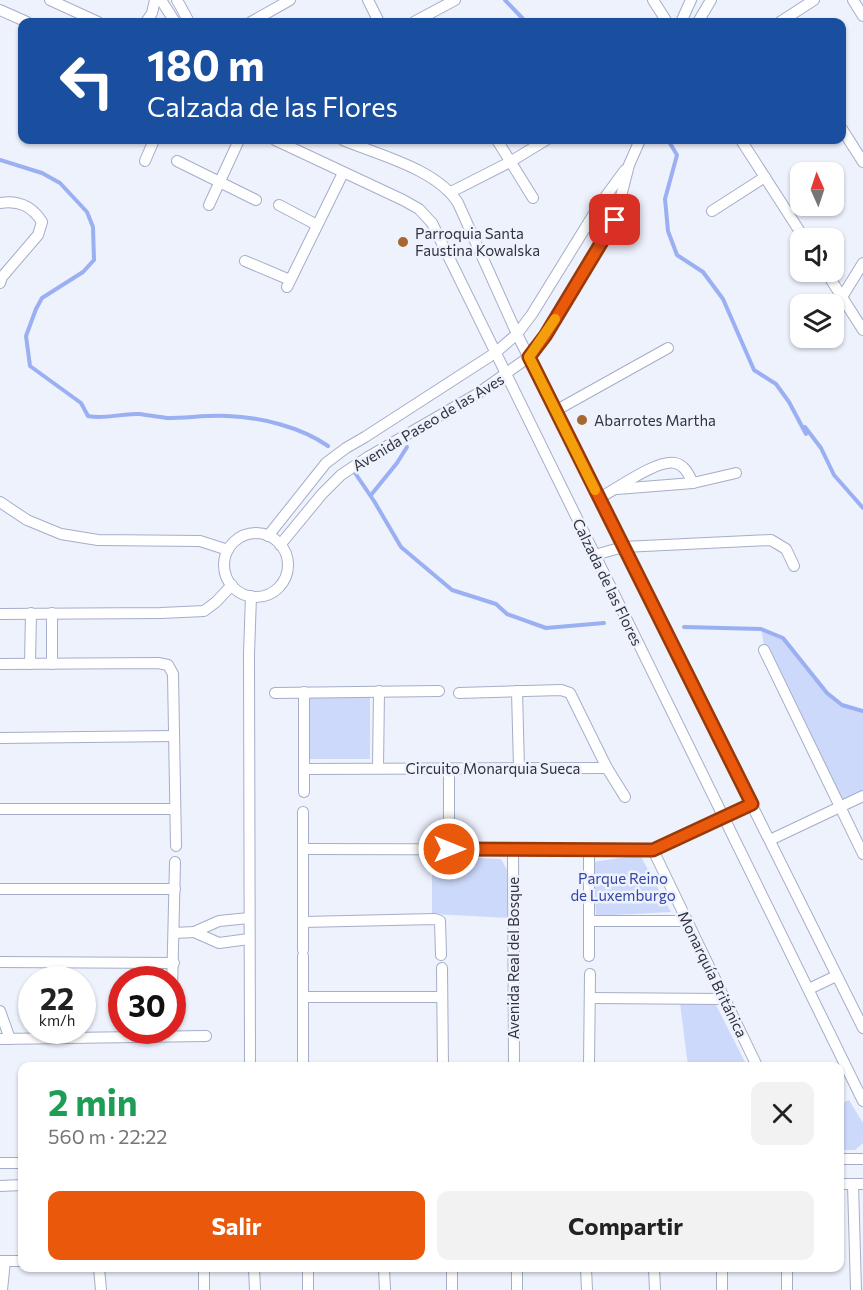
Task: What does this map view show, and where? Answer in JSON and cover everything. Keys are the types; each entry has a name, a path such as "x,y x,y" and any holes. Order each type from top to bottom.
{"street":[{"path":"50,0 89,18"},
{"path":"149,18 153,13 155,0"},
{"path":"161,0 172,18"},
{"path":"177,0 187,18"},
{"path":"258,18 290,0"},
{"path":"368,0 377,18"},
{"path":"420,18 443,3 455,0"},
{"path":"653,0 664,18"},
{"path":"683,18 691,0"},
{"path":"700,18 711,0"},
{"path":"786,18 814,0"},
{"path":"853,0 863,16"},
{"path":"0,10 18,18"},
{"path":"846,135 863,162"},
{"path":"145,161 152,144"},
{"path":"209,205 237,144"},
{"name":"Calzada de las Flores","path":"283,144 403,200 419,209 432,223 863,1101"},
{"name":"Calzada de las Flores","path":"355,144 429,175 451,192 517,334 863,1028"},
{"path":"499,144 532,198"},
{"path":"451,192 539,144"},
{"name":"Avenida Paseo de las Aves","path":"280,545 322,494 341,475 477,394 529,357 545,336 615,220 629,165 638,144"},
{"path":"744,144 798,228"},
{"path":"177,160 256,200"},
{"name":"Avenida Paseo de las Aves","path":"268,536 326,463 495,353 517,334 532,314 600,204 629,165"},
{"path":"245,261 289,283 343,173"},
{"path":"712,212 765,177"},
{"path":"0,203 18,202 35,211 42,222 38,235 2,277 0,283"},
{"path":"279,205 317,225"},
{"path":"844,294 863,263"},
{"path":"844,300 863,330"},
{"path":"555,411 668,348"},
{"path":"365,438 373,454"},
{"path":"599,498 652,467 664,463 676,463 684,468 693,483"},
{"path":"617,489 693,483 736,473"},
{"path":"0,502 27,520 52,530 80,537 98,540 200,541 228,550"},
{"path":"0,516 15,512"},
{"path":"260,534 268,536 280,545 288,566 284,580 273,592 267,595 251,596 244,594 227,579 224,564 228,550 245,536 260,534"},
{"path":"594,555 623,547 771,540 786,549 794,566"},
{"path":"0,614 204,611 232,585"},
{"path":"250,1062 249,654 251,596"},
{"path":"30,664 31,613"},
{"path":"51,613 52,664"},
{"path":"764,650 863,854"},
{"path":"0,664 158,663 168,665 173,674 176,846"},
{"path":"459,693 561,690 570,693 607,768 625,797"},
{"path":"378,768 379,691"},
{"path":"275,693 439,691"},
{"path":"517,691 519,768"},
{"path":"303,692 304,792"},
{"path":"0,738 174,736"},
{"path":"449,768 449,849"},
{"name":"Circuito Monarquia Sueca","path":"304,770 607,768"},
{"path":"770,840 863,796"},
{"path":"303,849 653,850 724,819 752,804"},
{"path":"0,809 175,809"},
{"path":"303,813 303,1062"},
{"name":"Avenida Real del Bosque","path":"513,849 514,1062"},
{"path":"589,849 589,956"},
{"name":"Monarquía Británica","path":"653,850 755,1062"},
{"path":"174,966 175,862"},
{"path":"0,889 175,889"},
{"path":"174,933 194,932 219,921 249,918"},
{"path":"303,922 435,919 440,921 441,954"},
{"path":"590,921 687,921"},
{"path":"194,932 219,943 249,939"},
{"path":"0,962 174,963"},
{"path":"442,968 442,1062"},
{"path":"589,1062 590,974"},
{"path":"809,989 836,976"},
{"path":"303,997 442,997"},
{"path":"590,998 724,999"},
{"path":"0,1011 5,1039 108,1036"},
{"path":"186,1035 207,1036"},
{"path":"844,1159 863,1158"},
{"path":"0,1163 18,1163"},
{"path":"856,1290 858,1184"},
{"path":"0,1186 18,1185"},
{"path":"2,1290 3,1261"},
{"path":"99,1272 101,1290"},
{"path":"204,1272 204,1290"},
{"path":"254,1272 255,1290"},
{"path":"308,1272 308,1290"},
{"path":"384,1272 385,1290"},
{"path":"452,1272 452,1290"},
{"path":"517,1272 517,1290"},
{"path":"586,1272 587,1290"},
{"path":"654,1272 655,1290"},
{"path":"722,1272 722,1290"},
{"path":"787,1272 787,1290"}],"green space":[{"path":"761,629 783,638 827,693 842,705 863,711 863,793 841,803 765,650"},
{"path":"309,696 370,696 370,759 308,759"},
{"name":"Parque Reino de Luxemburgo","path":"640,855 671,912 596,916 593,862"},
{"path":"432,856 501,859 507,870 510,918 432,914"},
{"path":"680,1003 715,1003 745,1062 687,1062"},
{"path":"849,1100 863,1123 863,1143 855,1150 844,1150 844,1102"}],"waterway":[{"path":"505,0 522,18"},
{"path":"670,144 677,155 665,199 668,231 677,255 703,272 723,299 754,370 776,384 789,402 806,434 805,427 821,448 834,475 863,508"},
{"path":"0,160 42,173 60,183 87,212 93,227 94,260 83,272 42,298 36,309 26,336 30,366 81,403 88,416 139,414 167,418 220,416 253,418 293,428 328,446"},
{"path":"371,495 407,447"},
{"path":"353,470 401,547 452,590 496,604 507,614 546,628 604,623"},
{"path":"684,627 761,629 783,638 827,693 842,705 863,711"}],"slow traffic":[{"path":"555,319 529,357 595,490"}],"place":[{"name":"Parroquia Santa Faustina Kowalska","path":"403,242"},
{"name":"Abarrotes Martha","path":"582,420"}],"route":[{"path":"449,849 653,850 724,819 752,804 529,357 545,336 615,220"}]}
